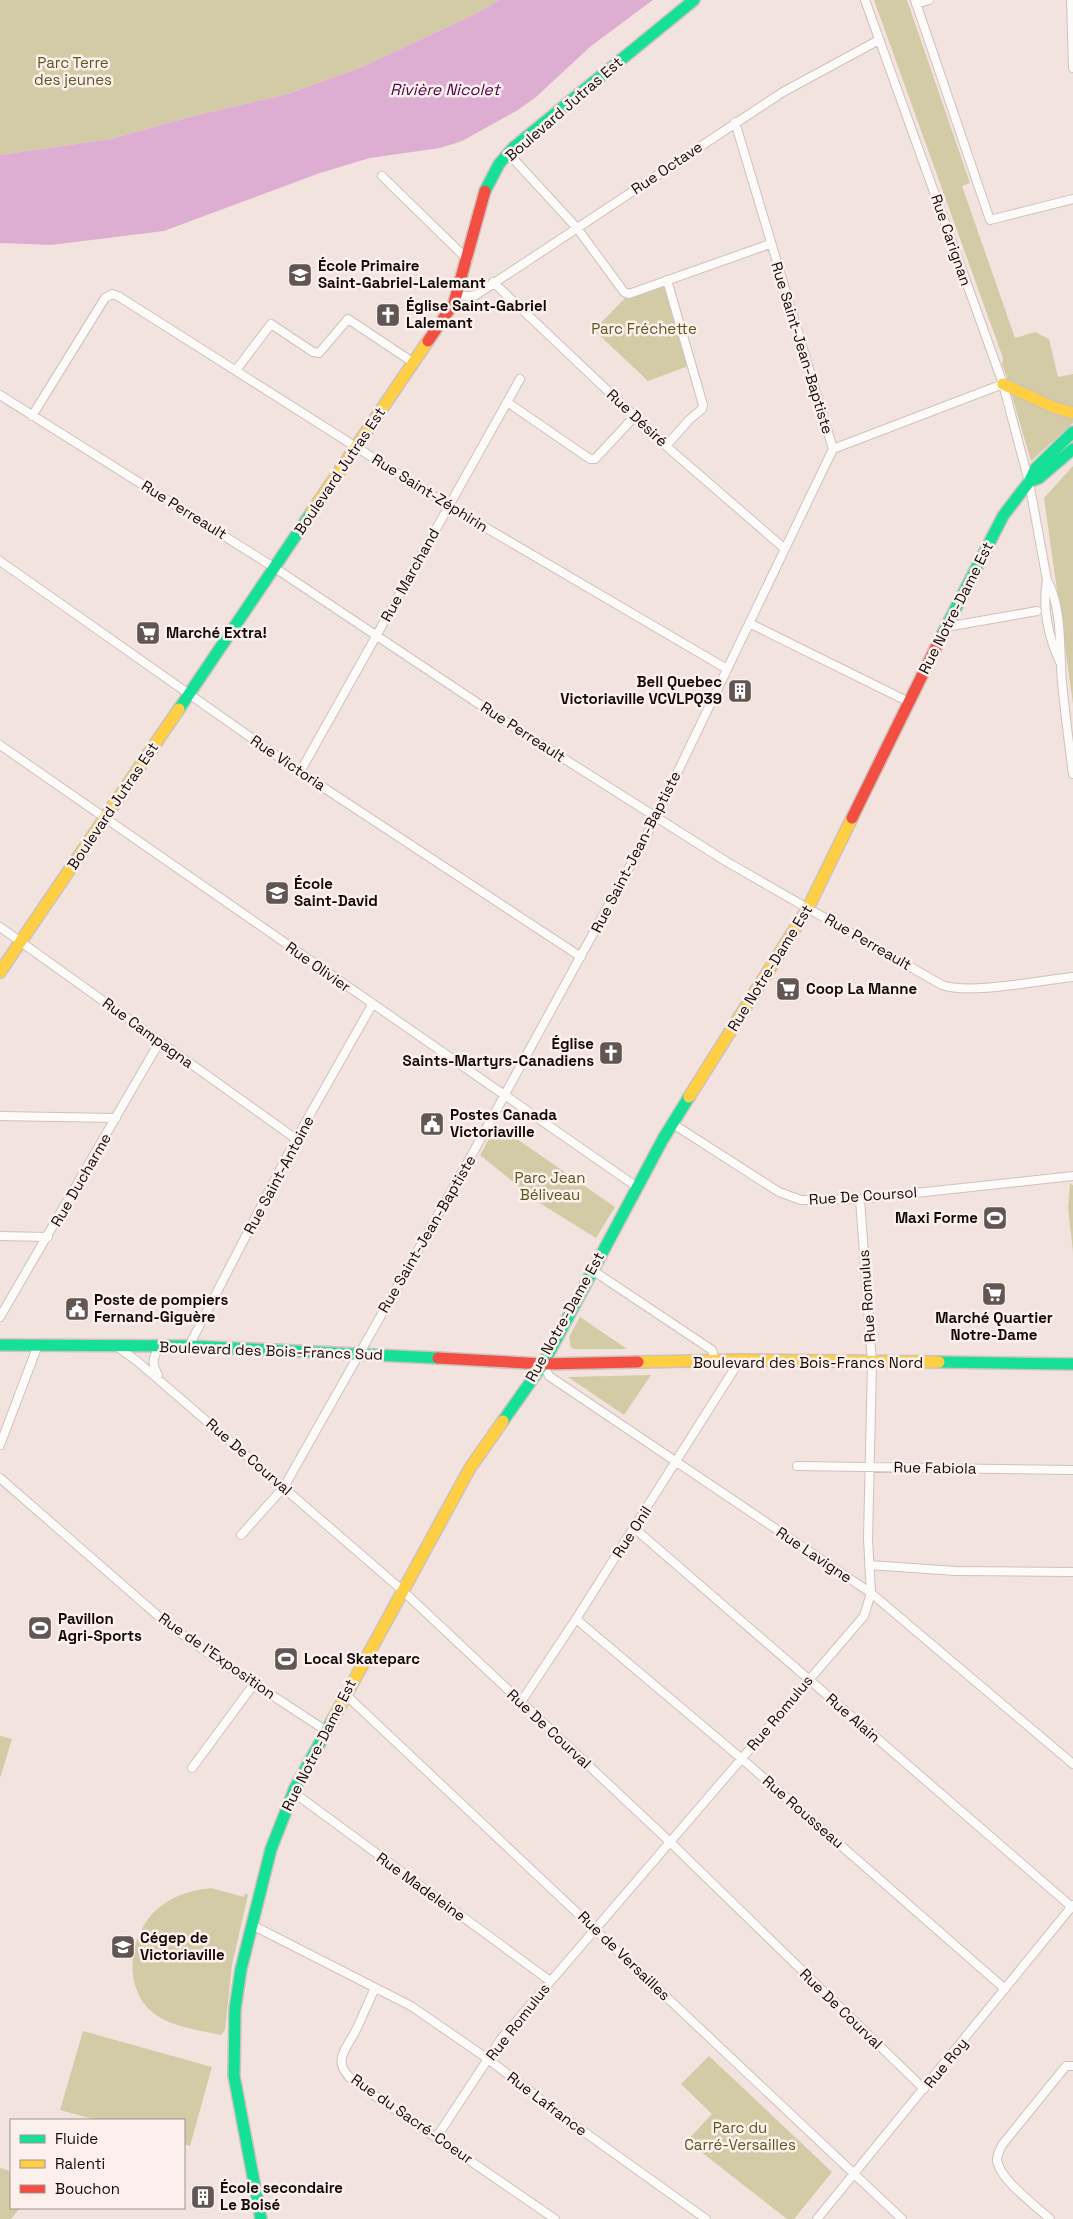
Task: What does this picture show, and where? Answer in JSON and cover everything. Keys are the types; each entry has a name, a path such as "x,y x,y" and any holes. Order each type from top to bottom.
{"street":[{"name":"Boulevard Jutras Est","path":"0,972 414,363 457,294 468,260 477,208 482,195 508,153 694,0"},
{"name":"Rue Carignan","path":"865,0 1003,384 1029,482 1047,580 1054,593 1061,643 1060,663 1073,774"},
{"path":"930,0 915,2 990,220 1073,200"},
{"path":"1071,0 1073,68"},
{"name":"Rue Octave","path":"457,294 476,295 735,122 817,72 879,40"},
{"name":"Rue Saint-Jean-Baptiste","path":"241,1536 284,1487 581,958 656,817 833,449 735,122"},
{"path":"508,153 576,228 624,292 629,294 770,244"},
{"path":"382,176 468,260"},
{"path":"666,446 689,420 702,409 703,405 667,280"},
{"name":"Rue Désiré","path":"493,282 666,446 785,549"},
{"name":"Rue Saint-Zéphirin","path":"32,416 104,298 112,294 118,296 448,506 727,669"},
{"path":"236,370 266,328 274,324 313,352 319,353 345,320 351,319 414,363"},
{"name":"Rue Marchand","path":"300,772 520,379"},
{"path":"833,449 1003,384 1052,407 1073,413"},
{"name":"Rue Perreault","path":"0,394 275,568 376,636 726,862 948,987 978,988 1073,977"},
{"path":"507,402 590,459 595,459 600,455 635,416"},
{"name":"Rue Notre-Dame Est","path":"261,2219 234,2076 233,2035 241,1969 271,1849 293,1792 325,1730 470,1468 543,1364 592,1270 673,1124 808,908 946,627 1003,516 1029,482 1036,468 1073,432"},
{"path":"1029,482 1040,478 1073,449"},
{"name":"Rue Victoria","path":"0,561 300,772 581,958"},
{"path":"946,627 1037,611"},
{"path":"749,623 909,702"},
{"name":"Rue Olivier","path":"0,744 372,1005 637,1187"},
{"name":"Rue Campagna","path":"0,926 296,1139"},
{"name":"Rue Saint-Antoine","path":"189,1346 296,1139 372,1005"},
{"name":"Rue Ducharme","path":"0,1317 160,1041"},
{"path":"0,1116 116,1118"},
{"name":"Rue De Coursol","path":"673,1124 780,1192 801,1200 860,1199 1073,1176"},
{"name":"Rue Romulus","path":"436,2138 501,2039 864,1616 871,1593 869,1565 872,1363 860,1199"},
{"path":"0,1236 48,1237"},
{"path":"592,1270 712,1350 715,1361"},
{"name":"Boulevard des Bois-Francs Sud","path":"0,1345 189,1346 359,1353 543,1364"},
{"path":"0,1445 38,1345"},
{"name":"Rue De Courval","path":"115,1346 161,1382 402,1590 670,1842 924,2089"},
{"name":"Rue De Courval","path":"159,1347 152,1360 153,1367 161,1382"},
{"name":"Boulevard des Bois-Francs Nord","path":"543,1364 740,1360 1073,1364"},
{"name":"Rue Onil","path":"521,1702 677,1462 740,1360"},
{"name":"Rue Lavigne","path":"543,1364 549,1376 871,1593 1073,1764"},
{"name":"Rue Fabiola","path":"797,1466 1073,1470"},
{"name":"Rue de l'Exposition","path":"0,1478 143,1604 212,1656 325,1730"},
{"name":"Rue Alain","path":"634,1528 1073,1906"},
{"path":"869,1565 956,1571 1073,1572"},
{"name":"Rue Rousseau","path":"576,1619 742,1759 1005,1989"},
{"path":"192,1768 254,1684"},
{"name":"Rue de Versailles","path":"345,1694 902,2219"},
{"name":"Rue Madeleine","path":"293,1792 550,1981"},
{"name":"Rue Roy","path":"816,2219 1073,1906"},
{"name":"Rue Lafrance","path":"252,1925 411,2006 488,2059 562,2116 706,2219"},
{"name":"Rue du Sacré-Coeur","path":"375,1988 354,2035 345,2045 342,2055 345,2071 355,2082 555,2219"},
{"path":"1050,2219 1005,2177 997,2161 1002,2145 1066,2066 1073,2066"}],"green space":[{"name":"Parc Terre des jeunes","path":"0,0 499,0 475,14 364,66 288,94 193,116 111,139 0,155"},
{"path":"874,0 907,0 970,183 962,186 1015,338 1035,332 1049,339 1058,377 1073,374 1073,409 1033,393 1008,380 1002,364 1003,358"},
{"name":"Parc Fréchette","path":"667,280 691,365 648,381 594,330 629,294"},
{"path":"1012,396 1073,415 1073,423 1031,461"},
{"path":"1073,466 1073,704 1044,498"},
{"name":"Parc Jean Béliveau","path":"497,1125 615,1207 596,1238 538,1202 480,1155"},
{"path":"1070,1184 1073,1185 1073,1252 1068,1208"},
{"path":"580,1317 627,1349 574,1349 571,1347 569,1337"},
{"path":"651,1375 624,1415 568,1377"},
{"path":"0,1736 12,1739 0,1778"},
{"path":"211,1888 244,1897 245,1893 248,1895 232,1965 225,2030 221,2035 185,2027 159,2017 142,2001 133,1973 136,1943 150,1916 166,1902 178,1896"},
{"path":"83,2031 212,2067 190,2146 185,2144 185,2119 92,2119 60,2110"},
{"name":"Parc du Carré-Versailles","path":"709,2056 832,2172 794,2219 787,2219 687,2141 712,2114 681,2084"},
{"path":"0,2168 10,2171 10,2209 19,2209 11,2219 0,2219"}],"water":[{"name":"Rivière Nicolet","path":"499,0 653,0 591,46 536,97 518,110 462,141 440,148 370,158 320,173 164,231 51,245 0,243 0,155 111,139 193,116 288,94 364,66 475,14"}],"traffic: fast":[{"path":"485,191 499,164 513,148 694,0"},
{"path":"942,635 1003,516 1029,482 1036,468 1073,432"},
{"path":"1029,482 1039,478 1073,449"},
{"path":"179,709 311,513"},
{"path":"503,1421 543,1364 663,1139 689,1097"},
{"path":"0,1345 189,1346 438,1358"},
{"path":"939,1362 1073,1364"},
{"path":"261,2219 234,2076 235,2009 241,1969 271,1849 295,1788 333,1719"}],"traffic: slow":[{"path":"311,513 428,341"},
{"path":"1003,384 1053,407 1073,413"},
{"path":"0,972 179,709"},
{"path":"689,1097 808,908 852,818"},
{"path":"638,1362 740,1360 939,1362"},
{"path":"333,1719 470,1468 503,1421"}],"traffic: jam":[{"path":"428,341 454,303 485,191"},
{"path":"852,818 942,635"},
{"path":"438,1358 543,1364 638,1362"}],"place":[{"name":"École Primaire Saint-Gabriel-Lalemant","path":"300,275"},
{"name":"Église Saint-Gabriel Lalemant","path":"388,315"},
{"name":"Marché Extra!","path":"148,633"},
{"name":"Bell Quebec Victoriaville VCVLPQ39","path":"740,691"},
{"name":"École Saint-David","path":"277,893"},
{"name":"Coop La Manne","path":"788,989"},
{"name":"Église Saints-Martyrs-Canadiens","path":"611,1053"},
{"name":"Postes Canada Victoriaville","path":"432,1124"},
{"name":"Maxi Forme","path":"995,1218"},
{"name":"Marché Quartier Notre-Dame","path":"994,1294"},
{"name":"Poste de pompiers Fernand-Giguère","path":"77,1309"},
{"name":"Pavillon Agri-Sports","path":"40,1628"},
{"name":"Local Skateparc","path":"286,1659"},
{"name":"Cégep de Victoriaville","path":"123,1947"},
{"name":"École secondaire Le Boisé","path":"203,2197"}]}
